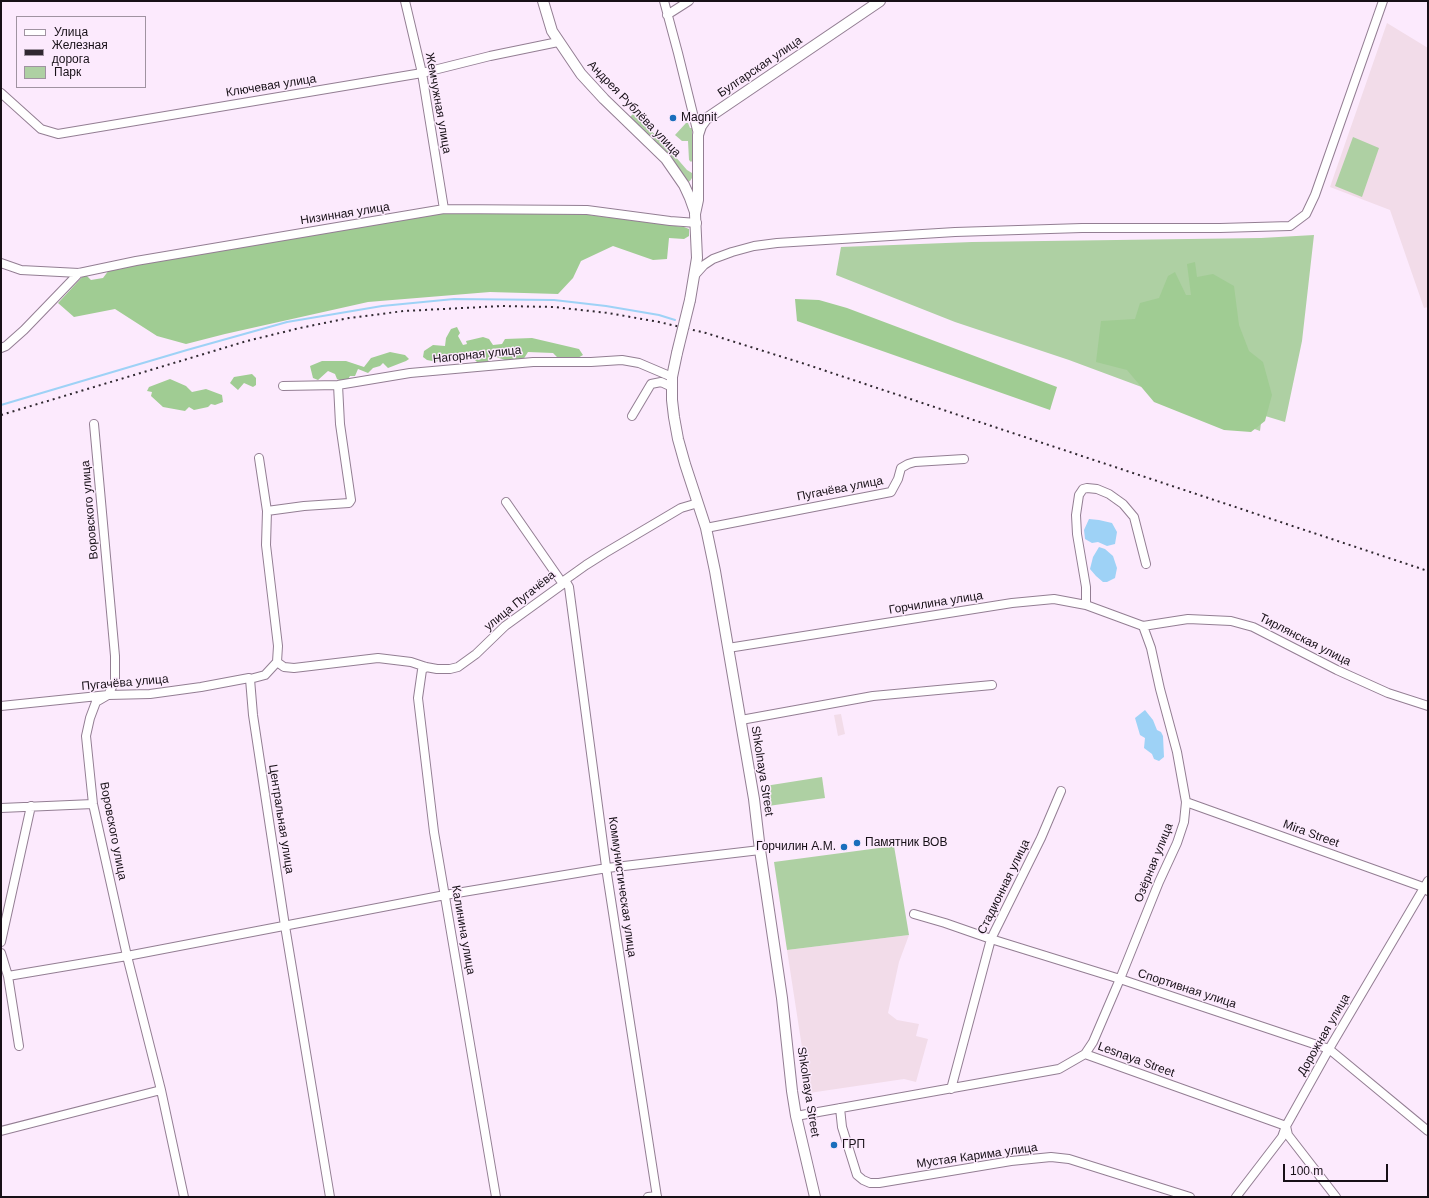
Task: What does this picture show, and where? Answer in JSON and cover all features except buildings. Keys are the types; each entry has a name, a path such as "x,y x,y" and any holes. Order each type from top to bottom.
{"street":[{"name":"Жемчужная улица","path":"405,1 422,73 444,209"},
{"name":"Андрея Рублёва улица","path":"543,1 552,31 558,42 581,74 604,99 666,159 684,185 690,198 696,219"},
{"path":"664,1 692,104 698,135"},
{"path":"667,15 689,1"},
{"name":"Булгарская улица","path":"677,353 690,300 698,258 696,219 698,200 698,135 700,126 706,119 880,1"},
{"path":"695,275 704,265 713,259 754,246 777,243 955,232 1082,228 1228,228 1290,226 1306,214 1315,195 1383,1"},
{"name":"Ключевая улица","path":"1,92 41,129 58,134 422,73 490,56 558,42"},
{"name":"Низинная улица","path":"1,263 22,270 79,273 136,261 444,209 587,210 670,221 696,219"},
{"path":"1,348 6,346 24,330 79,273"},
{"name":"Shkolnaya Street","path":"677,353 672,377 674,417 678,439 706,528 715,571 754,799 782,998 792,1091 796,1116 815,1197"},
{"name":"Нагорная улица","path":"283,386 338,385 410,373 533,362 590,362 622,360 639,363 672,377"},
{"path":"632,416 651,384 661,382 672,387"},
{"path":"267,511 304,506 349,503 351,500 340,424 338,385"},
{"name":"Воровского улица","path":"94,424 115,656 115,681 108,695 96,702 90,718 86,736 93,804 127,956 161,1090 184,1197"},
{"path":"250,679 265,675 276,662 278,646 266,545 267,511 259,458"},
{"name":"Пугачёва улица","path":"706,528 891,492 902,468 908,464 915,462 964,459"},
{"path":"1086,605 1086,588 1077,534 1076,516 1080,495 1083,489 1096,489 1109,494 1124,504 1134,517 1146,564"},
{"name":"Коммунистическая улица","path":"506,502 569,587 607,868 657,1196"},
{"name":"улица Пугачёва","path":"276,662 284,667 294,668 378,658 411,662 426,667 450,669 458,667 476,654 505,626 612,548 681,508 698,503"},
{"name":"Горчилина улица","path":"728,648 1054,598 1086,605 1143,626"},
{"name":"Тирлянская улица","path":"1143,626 1188,619 1231,621 1254,627 1337,670 1388,693 1428,706"},
{"name":"Озёрная улица","path":"1085,1054 1093,1042 1120,979 1159,882 1177,843 1184,822 1186,802 1177,752 1160,689 1152,648 1143,626"},
{"name":"Калинина улица","path":"426,667 422,670 418,698 434,832 496,1197"},
{"name":"Пугачёва улица","path":"1,706 108,695 150,694 250,679"},
{"name":"Центральная улица","path":"250,679 253,714 285,926 330,1197"},
{"path":"741,720 873,696 992,685"},
{"name":"Стадионная улица","path":"951,1089 991,940 1041,838 1061,792"},
{"name":"Mira Street","path":"1186,802 1426,886"},
{"path":"1,808 93,804"},
{"path":"1,942 31,806"},
{"path":"8,976 127,956 445,895 607,868 760,850"},
{"name":"Дорожная улица","path":"1236,1197 1282,1137 1286,1126 1329,1049 1426,886"},
{"name":"Спортивная улица","path":"914,914 945,923 991,940 1120,979 1329,1049 1428,1131"},
{"path":"1,953 8,976 19,1046"},
{"name":"Lesnaya Street","path":"796,1116 1059,1069 1085,1054 1286,1126"},
{"path":"1,1131 161,1090"},
{"name":"Мустая Карима улица","path":"840,1108 842,1127 857,1175 863,1180 870,1182 879,1183 1011,1161 1051,1157 1069,1158 1190,1197"},
{"path":"1286,1126 1288,1135 1336,1197"},
{"path":"648,1197 657,1196"}],"shaded area":[{"path":"1387,23 1428,48 1428,307 1424,308 1390,210 1330,187"},
{"path":"841,714 845,734 838,736 834,715"},
{"path":"909,935 899,962 888,1013 897,1020 919,1024 916,1036 928,1039 916,1082 904,1079 809,1093 787,950"}],"green space":[{"path":"633,114 661,140 687,170 692,173 692,178 690,181 688,182 663,149 629,118"},
{"path":"686,123 688,123 690,128 692,128 691,162 689,160 688,141 682,141 675,135"},
{"path":"1353,137 1379,148 1362,197 1335,186"},
{"path":"566,212 684,227 689,229 689,236 684,239 669,238 667,259 653,260 613,246 581,261 573,278 558,294 490,292 368,302 186,344 157,336 115,309 74,317 58,303 85,274 91,280 103,278 109,270 142,263 427,214"},
{"path":"1314,235 1302,341 1285,422 1262,415 1260,431 1069,360 955,322 836,275 841,247 972,242 1261,238"},
{"path":"1195,262 1197,277 1213,274 1234,286 1239,325 1249,351 1263,362 1272,395 1265,421 1251,432 1224,430 1154,402 1127,370 1096,362 1101,321 1135,319 1140,303 1159,298 1168,276 1175,272 1186,295 1191,295 1187,264"},
{"path":"795,299 819,300 847,308 1057,387 1050,410 797,321"},
{"path":"457,327 460,333 458,336 463,345 467,344 466,341 483,337 489,339 493,345 502,344 505,339 532,338 579,349 583,355 576,359 559,359 553,353 528,352 523,360 508,361 493,356 486,363 479,364 473,358 460,360 451,359 449,355 440,355 437,362 427,360 423,357 424,351 433,345 445,346 446,338 451,329"},
{"path":"390,352 405,355 409,359 388,368 383,363 380,366 373,368 368,373 358,369 355,376 350,376 347,381 344,382 337,379 335,374 328,371 318,380 313,378 310,366 322,361 346,361 364,367 371,358"},
{"path":"252,374 256,378 256,385 253,387 244,383 238,390 230,383 234,377"},
{"path":"170,379 186,386 192,392 206,389 222,395 223,402 215,405 211,404 208,407 194,410 189,407 185,411 163,407 151,396 152,392 147,391 149,387"},
{"path":"822,777 825,798 768,806 765,786"},
{"path":"894,846 909,935 787,950 774,862"}],"water":[{"path":"1089,519 1112,523 1117,532 1115,544 1107,546 1098,542 1092,543 1085,539 1084,530"},
{"path":"1099,547 1105,549 1113,556 1117,568 1115,578 1107,582 1103,582 1090,569 1093,557"},
{"path":"1145,710 1153,720 1157,730 1161,732 1163,736 1164,757 1159,761 1154,759 1152,754 1144,748 1145,738 1140,735 1135,718"}],"waterway":[{"path":"1,405 287,322 382,306 454,299 554,300 606,306 659,315 675,320"}],"railway":[{"path":"1,415 247,341 349,318 404,311 502,306 554,307 608,313 659,322 706,333 805,364 1428,571"}],"place":[{"name":"Magnit","path":"673,118"},
{"name":"Памятник ВОВ","path":"857,843"},
{"name":"Горчилин А.М.","path":"844,847"},
{"name":"ГРП","path":"834,1145"}]}
